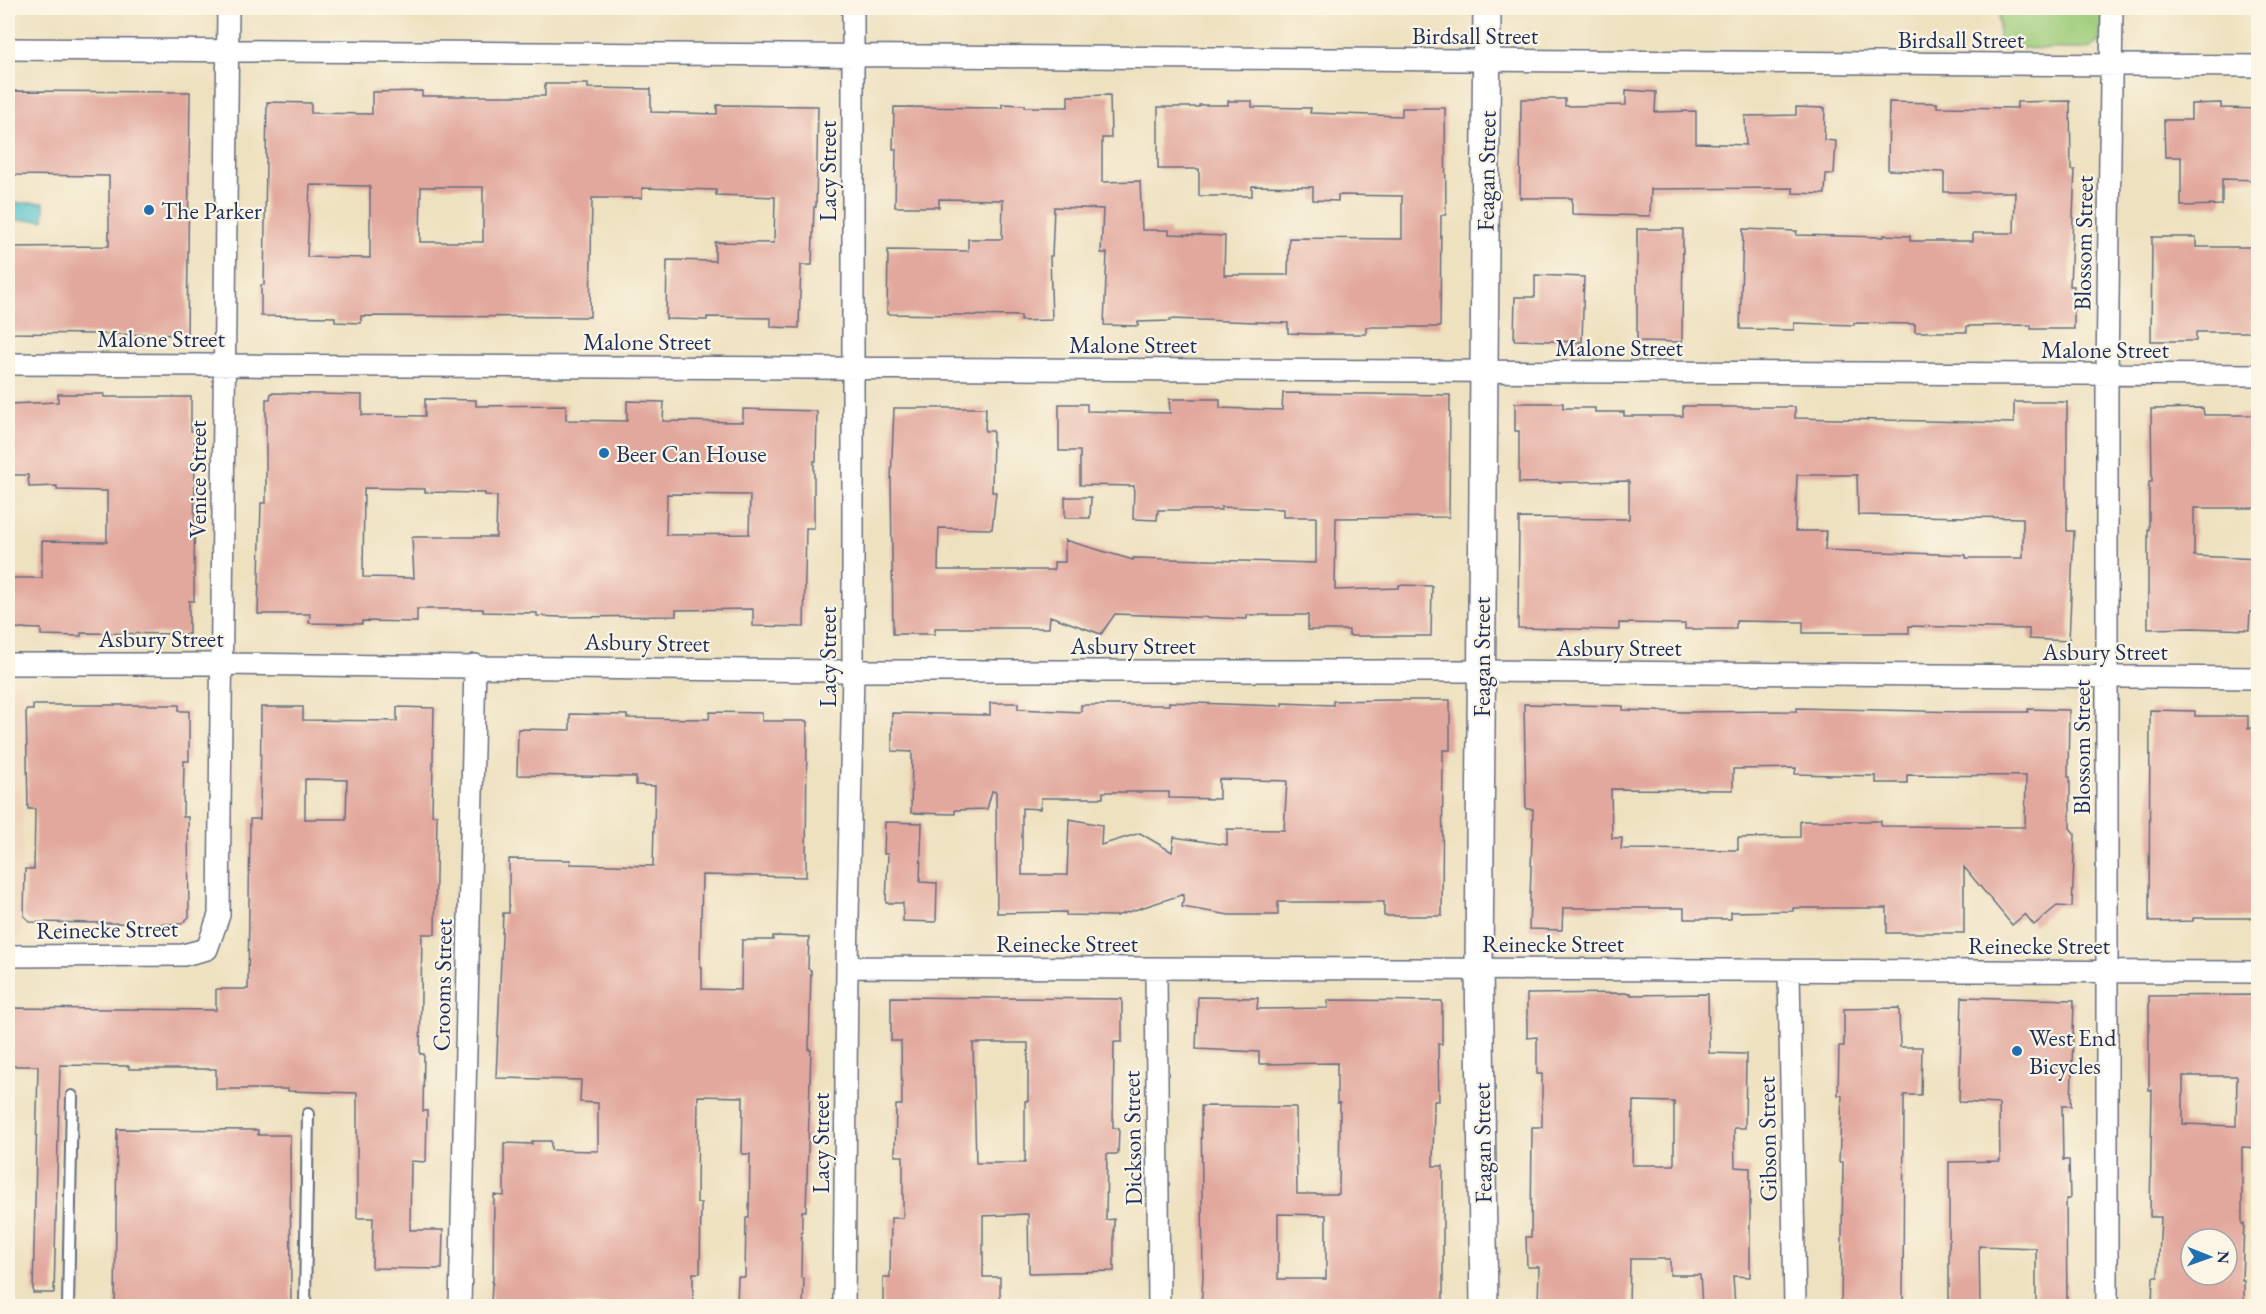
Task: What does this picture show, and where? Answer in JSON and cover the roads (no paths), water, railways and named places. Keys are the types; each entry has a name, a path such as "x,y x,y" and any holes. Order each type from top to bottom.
{"street":[{"name":"Venice Street","path":"207,949 219,915 228,8"},
{"name":"Lacy Street","path":"844,1306 847,967 853,671 853,8"},
{"name":"Feagan Street","path":"1484,1306 1479,968 1487,8"},
{"name":"Blossom Street","path":"2107,1306 2107,374 2112,8"},
{"name":"Birdsall Street","path":"8,49 2259,66"},
{"name":"Malone Street","path":"8,364 2259,375"},
{"name":"Asbury Street","path":"8,664 475,665 853,671 1481,671 2259,678"},
{"name":"Crooms Street","path":"460,1306 475,665"},
{"name":"Reinecke Street","path":"8,956 183,955 207,949"},
{"name":"Reinecke Street","path":"847,967 2259,972"},
{"name":"Dickson Street","path":"1156,969 1159,1306"},
{"name":"Gibson Street","path":"1789,971 1795,1306"}],"lane":[{"path":"68,1306 72,1096"},
{"path":"305,1306 308,1114"}],"water":[{"path":"8,203 44,203 44,220 8,220"}],"place":[{"name":"The Parker","path":"149,210"},
{"name":"Beer Can House","path":"604,453"},
{"name":"West End Bicycles","path":"2017,1051"}]}
